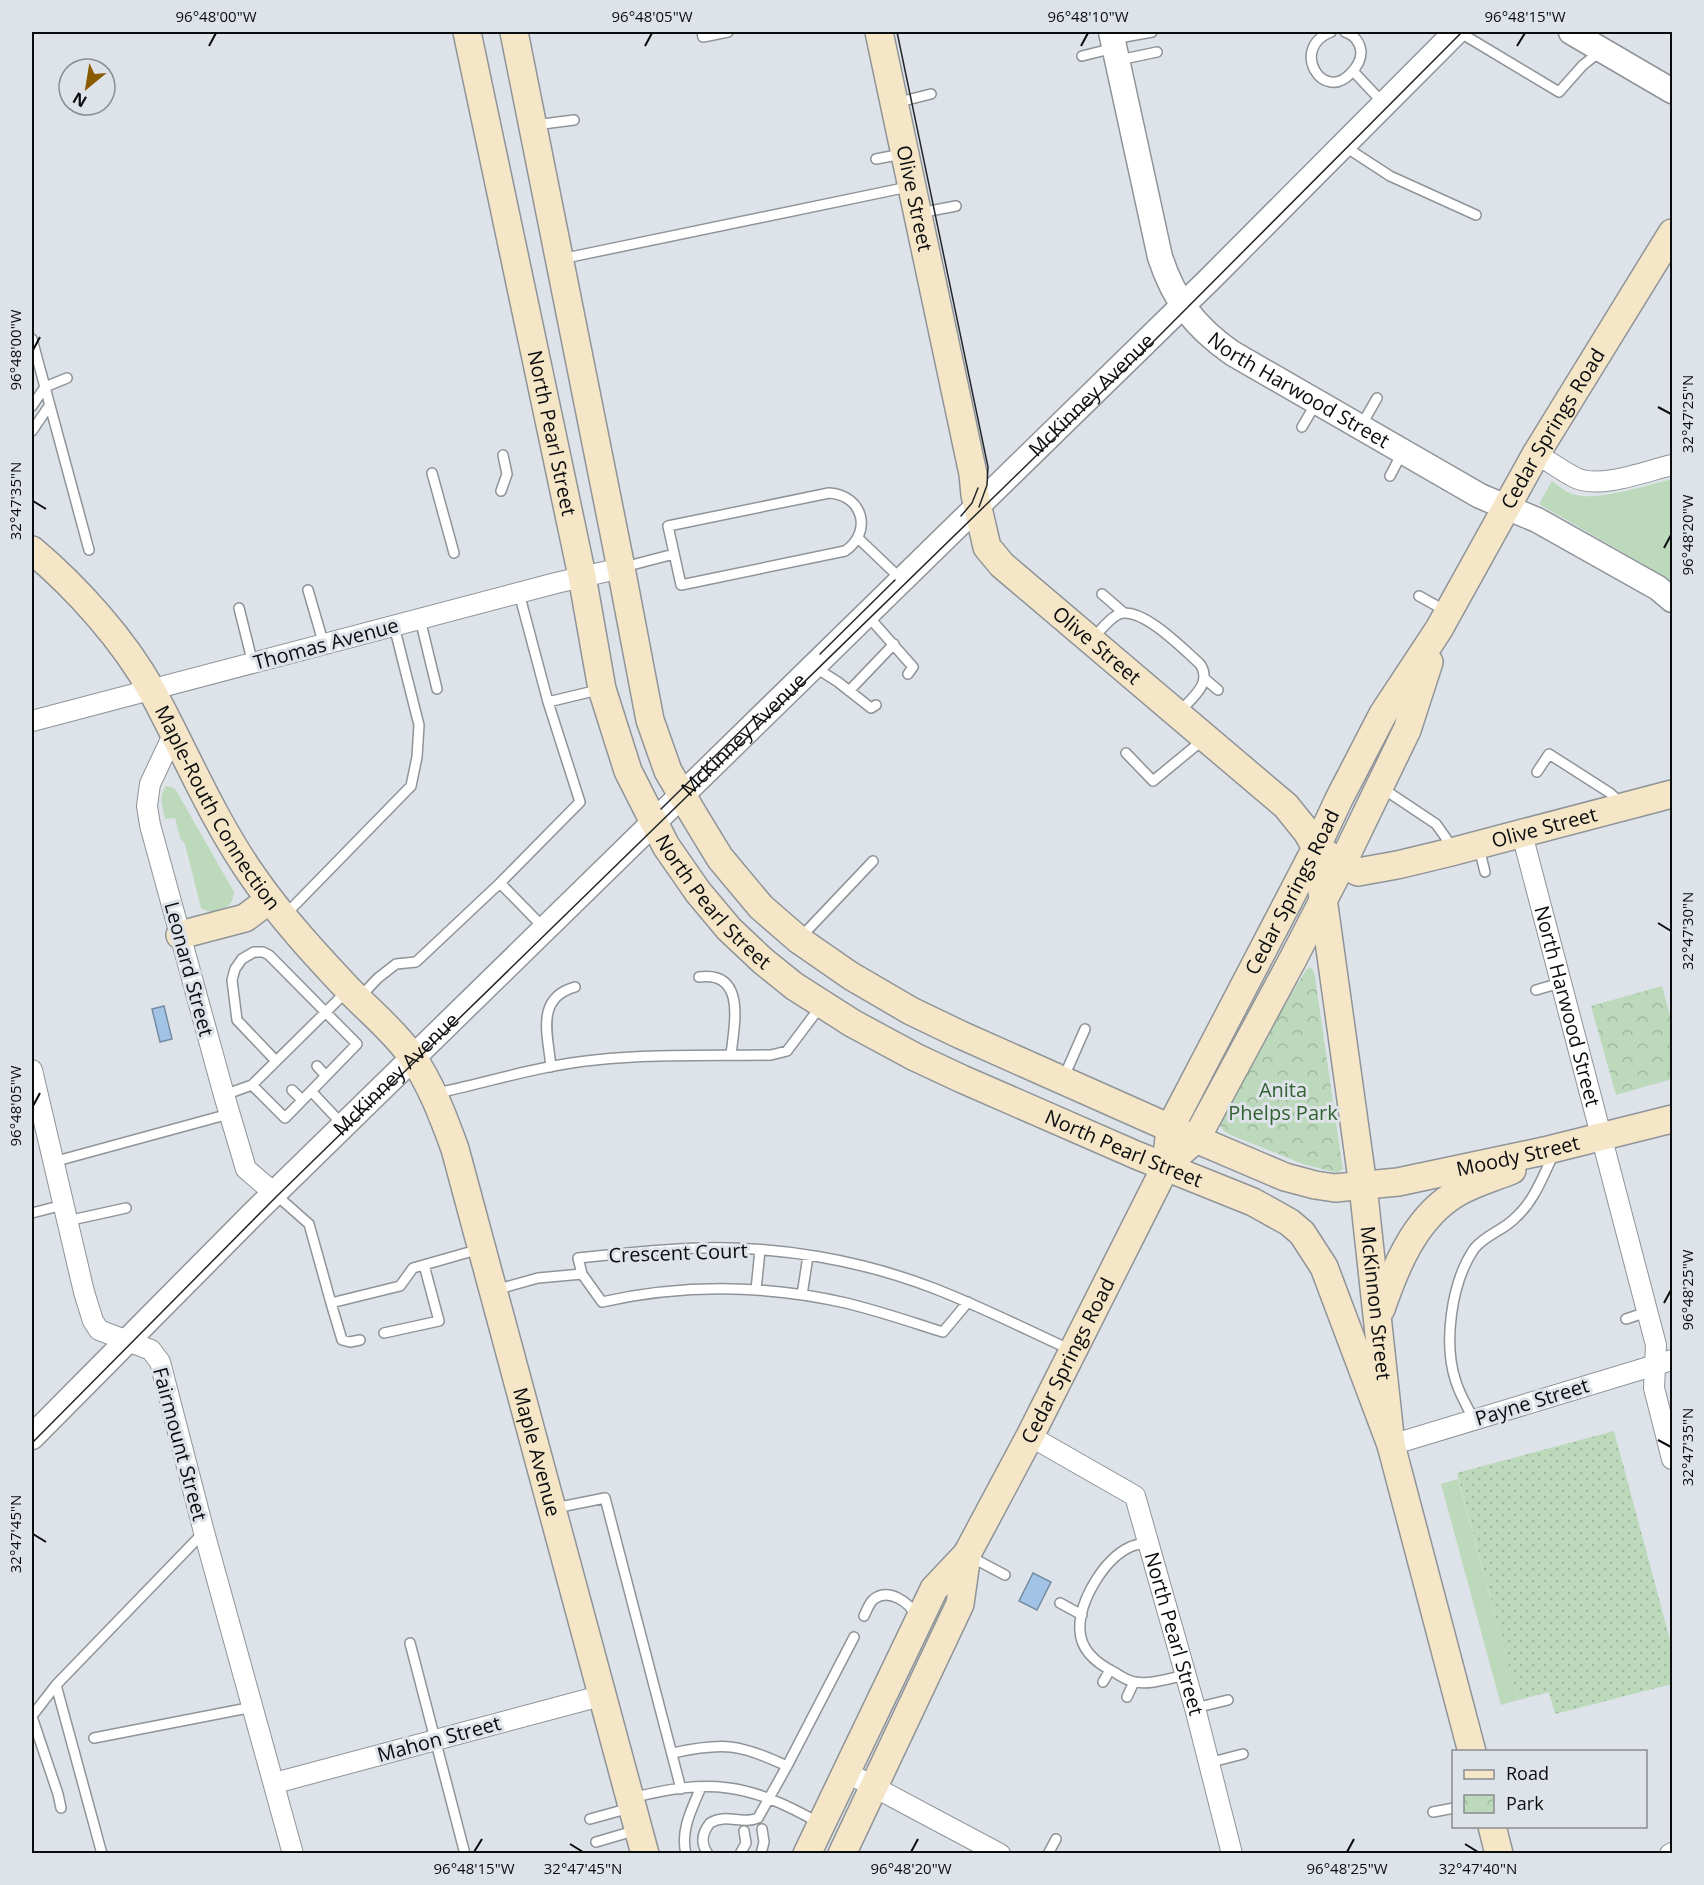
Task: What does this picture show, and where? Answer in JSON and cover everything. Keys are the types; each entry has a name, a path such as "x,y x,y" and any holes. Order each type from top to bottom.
{"main road":[{"name":"North Pearl Street","path":"467,32 582,576 602,689 628,771 666,846 698,892 729,929 763,962 821,1005 943,1071 1253,1202 1289,1222 1307,1240 1324,1267 1391,1444"},
{"name":"North Pearl Street","path":"514,32 650,720 668,771 720,858 761,908 799,940 851,976 911,1011 1062,1081 1286,1178 1335,1188 1363,1186"},
{"name":"Olive Street","path":"879,32 987,547 1002,565 1286,806 1307,832 1316,848 1350,867 1397,865 1648,800"},
{"name":"Cedar Springs Road","path":"807,1854 934,1589 967,1554 1073,1351 1166,1166 1170,1128 1383,714 1444,621 1536,454 1672,232"},
{"name":"Maple-Routh Connection","path":"32,550 88,604 121,645 151,690 227,837 276,908 353,994 397,1037 413,1058"},
{"name":"Cedar Springs Road","path":"1166,1166 1196,1139 1323,901 1350,867 1379,787 1407,730 1444,621"},
{"path":"1648,800 1672,783"},
{"name":"McKinnon Street","path":"1316,848 1363,1186 1391,1444 1471,1750"},
{"path":"180,935 276,908"},
{"name":"Maple Avenue","path":"413,1058 435,1094 455,1149 637,1822"},
{"name":"Moody Street","path":"1363,1186 1398,1182 1601,1137 1659,1127 1672,1119"},
{"path":"1378,1318 1403,1255 1425,1221 1438,1207 1454,1195 1527,1164 1550,1149"},
{"name":"Cedar Springs Road","path":"845,1846 960,1604 967,1554"},
{"path":"821,1825 845,1846"},
{"path":"1492,1828 1499,1854"}],"street":[{"name":"McKinney Avenue","path":"32,1437 274,1193 903,580 1457,32"},
{"path":"1571,32 1672,91"},
{"name":"North Harwood Street","path":"1114,45 1160,257 1167,278 1182,306 1212,339 1232,353 1480,496 1537,520 1658,588 1672,600"},
{"path":"1536,454 1577,478 1591,482 1672,465"},
{"name":"Thomas Avenue","path":"32,721 582,576 621,568"},
{"name":"Leonard Street","path":"173,735 150,784 147,806 180,935 246,1169 274,1193"},
{"name":"North Harwood Street","path":"1522,834 1647,1312 1663,1363 1654,1388 1672,1459"},
{"name":"Fairmount Street","path":"32,1070 93,1321 99,1330 151,1350 160,1362 204,1532 293,1854"},
{"name":"Payne Street","path":"1391,1444 1663,1363"},
{"name":"North Pearl Street","path":"1030,1436 1136,1497 1186,1675 1232,1854"},
{"name":"Mahon Street","path":"275,1783 604,1695"},
{"path":"846,1772 1000,1854"}],"lane":[{"path":"702,32 703,37 728,32"},
{"path":"1082,56 1152,32"},
{"path":"1331,32 1322,36 1310,56 1314,71 1325,81 1333,82 1341,81 1353,71 1360,58 1361,51 1355,38 1345,32"},
{"path":"1457,32 1559,92 1583,65 1603,50"},
{"path":"1114,45 1157,52"},
{"path":"1353,71 1384,104"},
{"path":"894,103 931,94"},
{"path":"533,125 574,120"},
{"path":"1342,145 1390,176 1476,215"},
{"path":"876,159 904,154"},
{"path":"558,260 911,187"},
{"path":"916,213 956,206"},
{"path":"32,339 89,550"},
{"path":"32,406 45,387 67,378"},
{"path":"1361,426 1377,398"},
{"path":"1302,427 1317,401"},
{"path":"32,431 49,406"},
{"path":"1390,476 1404,451"},
{"path":"501,491 507,474 503,455"},
{"path":"432,473 454,553"},
{"path":"829,493 844,496 858,509 861,528 858,538 853,546 836,554 681,585 674,554 668,526 829,493"},
{"path":"858,538 903,580"},
{"path":"621,568 674,554"},
{"path":"308,590 324,645"},
{"path":"224,1095 252,1086 326,1012 396,964 416,962 500,883 580,802 548,702 519,593"},
{"path":"1102,594 1124,613"},
{"path":"1419,596 1444,621"},
{"path":"238,608 253,664"},
{"path":"1091,640 1116,615 1133,613 1146,619 1200,663 1205,679 1202,686 1178,714"},
{"path":"867,615 913,667 908,674"},
{"path":"420,619 437,689"},
{"path":"276,908 411,786 417,757 419,725 394,626"},
{"path":"849,691 894,644"},
{"path":"814,666 871,708 876,705"},
{"path":"1205,679 1218,690"},
{"path":"548,702 602,689"},
{"path":"1126,753 1153,781 1206,738"},
{"path":"1537,771 1549,754 1610,793 1648,800"},
{"path":"1379,787 1436,824 1446,838 1451,852"},
{"path":"1478,845 1485,872"},
{"path":"799,940 873,861"},
{"path":"500,883 545,929"},
{"path":"252,1086 285,1118 357,1044 269,955 254,952 242,959 235,969 232,980 237,1020 273,1064 278,1075"},
{"path":"699,977 718,978 732,991 735,1000 731,1055"},
{"path":"1536,990 1560,983"},
{"path":"551,1067 546,1016 549,1005 555,996 575,987"},
{"path":"435,1094 551,1067 603,1059 771,1055 787,1051 821,1005"},
{"path":"312,1026 320,1035"},
{"path":"1062,1081 1085,1029"},
{"path":"294,1044 302,1052"},
{"path":"334,1050 343,1058"},
{"path":"317,1066 326,1076"},
{"path":"292,1090 302,1100"},
{"path":"311,1091 344,1125"},
{"path":"53,1162 229,1114"},
{"path":"1474,1420 1456,1382 1452,1361 1451,1319 1459,1281 1475,1249 1486,1237 1513,1220 1529,1203 1550,1149"},
{"path":"274,1193 309,1224 342,1340 350,1342 360,1340"},
{"path":"32,1213 126,1208"},
{"name":"Crescent Court","path":"968,1302 943,1332 848,1304 802,1295 756,1290 670,1291 602,1302 582,1274 578,1258 664,1249 703,1248 759,1250 808,1256 895,1275 968,1302 1073,1351"},
{"path":"331,1303 400,1286 413,1268 482,1249"},
{"path":"756,1290 759,1250"},
{"path":"802,1295 808,1256"},
{"path":"384,1334 439,1321 424,1265"},
{"name":"Crescent Court","path":"493,1290 538,1278 582,1274"},
{"path":"1626,1319 1647,1312"},
{"path":"553,1509 605,1498 681,1788"},
{"path":"61,1808 32,1717 56,1685 204,1532"},
{"path":"1148,1542 1130,1547 1097,1578 1086,1600 1080,1632 1085,1648 1095,1661 1134,1682 1149,1683 1186,1675"},
{"path":"967,1554 1005,1575"},
{"path":"864,1616 872,1601 879,1596 890,1594 909,1604 918,1621"},
{"path":"1060,1603 1082,1615"},
{"path":"708,1854 702,1836 710,1822 724,1818 750,1821 758,1818 854,1637"},
{"path":"410,1642 465,1854"},
{"path":"1103,1682 1110,1670"},
{"path":"1127,1697 1134,1682"},
{"path":"56,1685 102,1854"},
{"path":"1194,1708 1228,1700"},
{"path":"94,1738 253,1707"},
{"path":"673,1753 707,1746 731,1746 760,1754 787,1766"},
{"path":"1208,1763 1243,1754"},
{"path":"596,1842 637,1822 681,1788 720,1786 745,1790 770,1798 821,1825"},
{"path":"686,1854 683,1842 684,1829 701,1787"},
{"path":"1433,1812 1452,1808"},
{"path":"590,1819 637,1822"},
{"path":"761,1854 764,1842 762,1829"},
{"path":"740,1854 746,1843 744,1831"},
{"path":"1048,1854 1056,1839"}],"green space":[{"path":"1672,479 1672,581 1539,504 1552,481 1576,495 1597,496 1623,492"},
{"path":"166,786 174,788 177,792 234,892 230,904 221,910 213,913 201,908 185,844 180,838 175,818 165,819 162,798"},
{"name":"Anita Phelps Park","path":"1310,967 1315,977 1343,1169 1337,1173 1303,1164 1231,1135 1219,1124 1248,1063"},
{"path":"1662,986 1672,1023 1672,1079 1616,1095 1591,1006"},
{"path":"1614,1431 1672,1647 1672,1684 1555,1714 1549,1692 1518,1700 1457,1473"},
{"path":"1458,1479 1518,1700 1501,1705 1441,1484"}],"water":[{"path":"164,1006 172,1039 160,1042 152,1009"},
{"path":"1033,1573 1051,1582 1037,1610 1019,1601"}],"tram line":[{"path":"897,32 988,467 987,485 979,507"},
{"path":"32,1443 277,1196 1156,339 1462,32"},
{"path":"961,516 972,503 978,488"},
{"path":"820,654 895,580"},
{"path":"661,809 758,714"}]}
